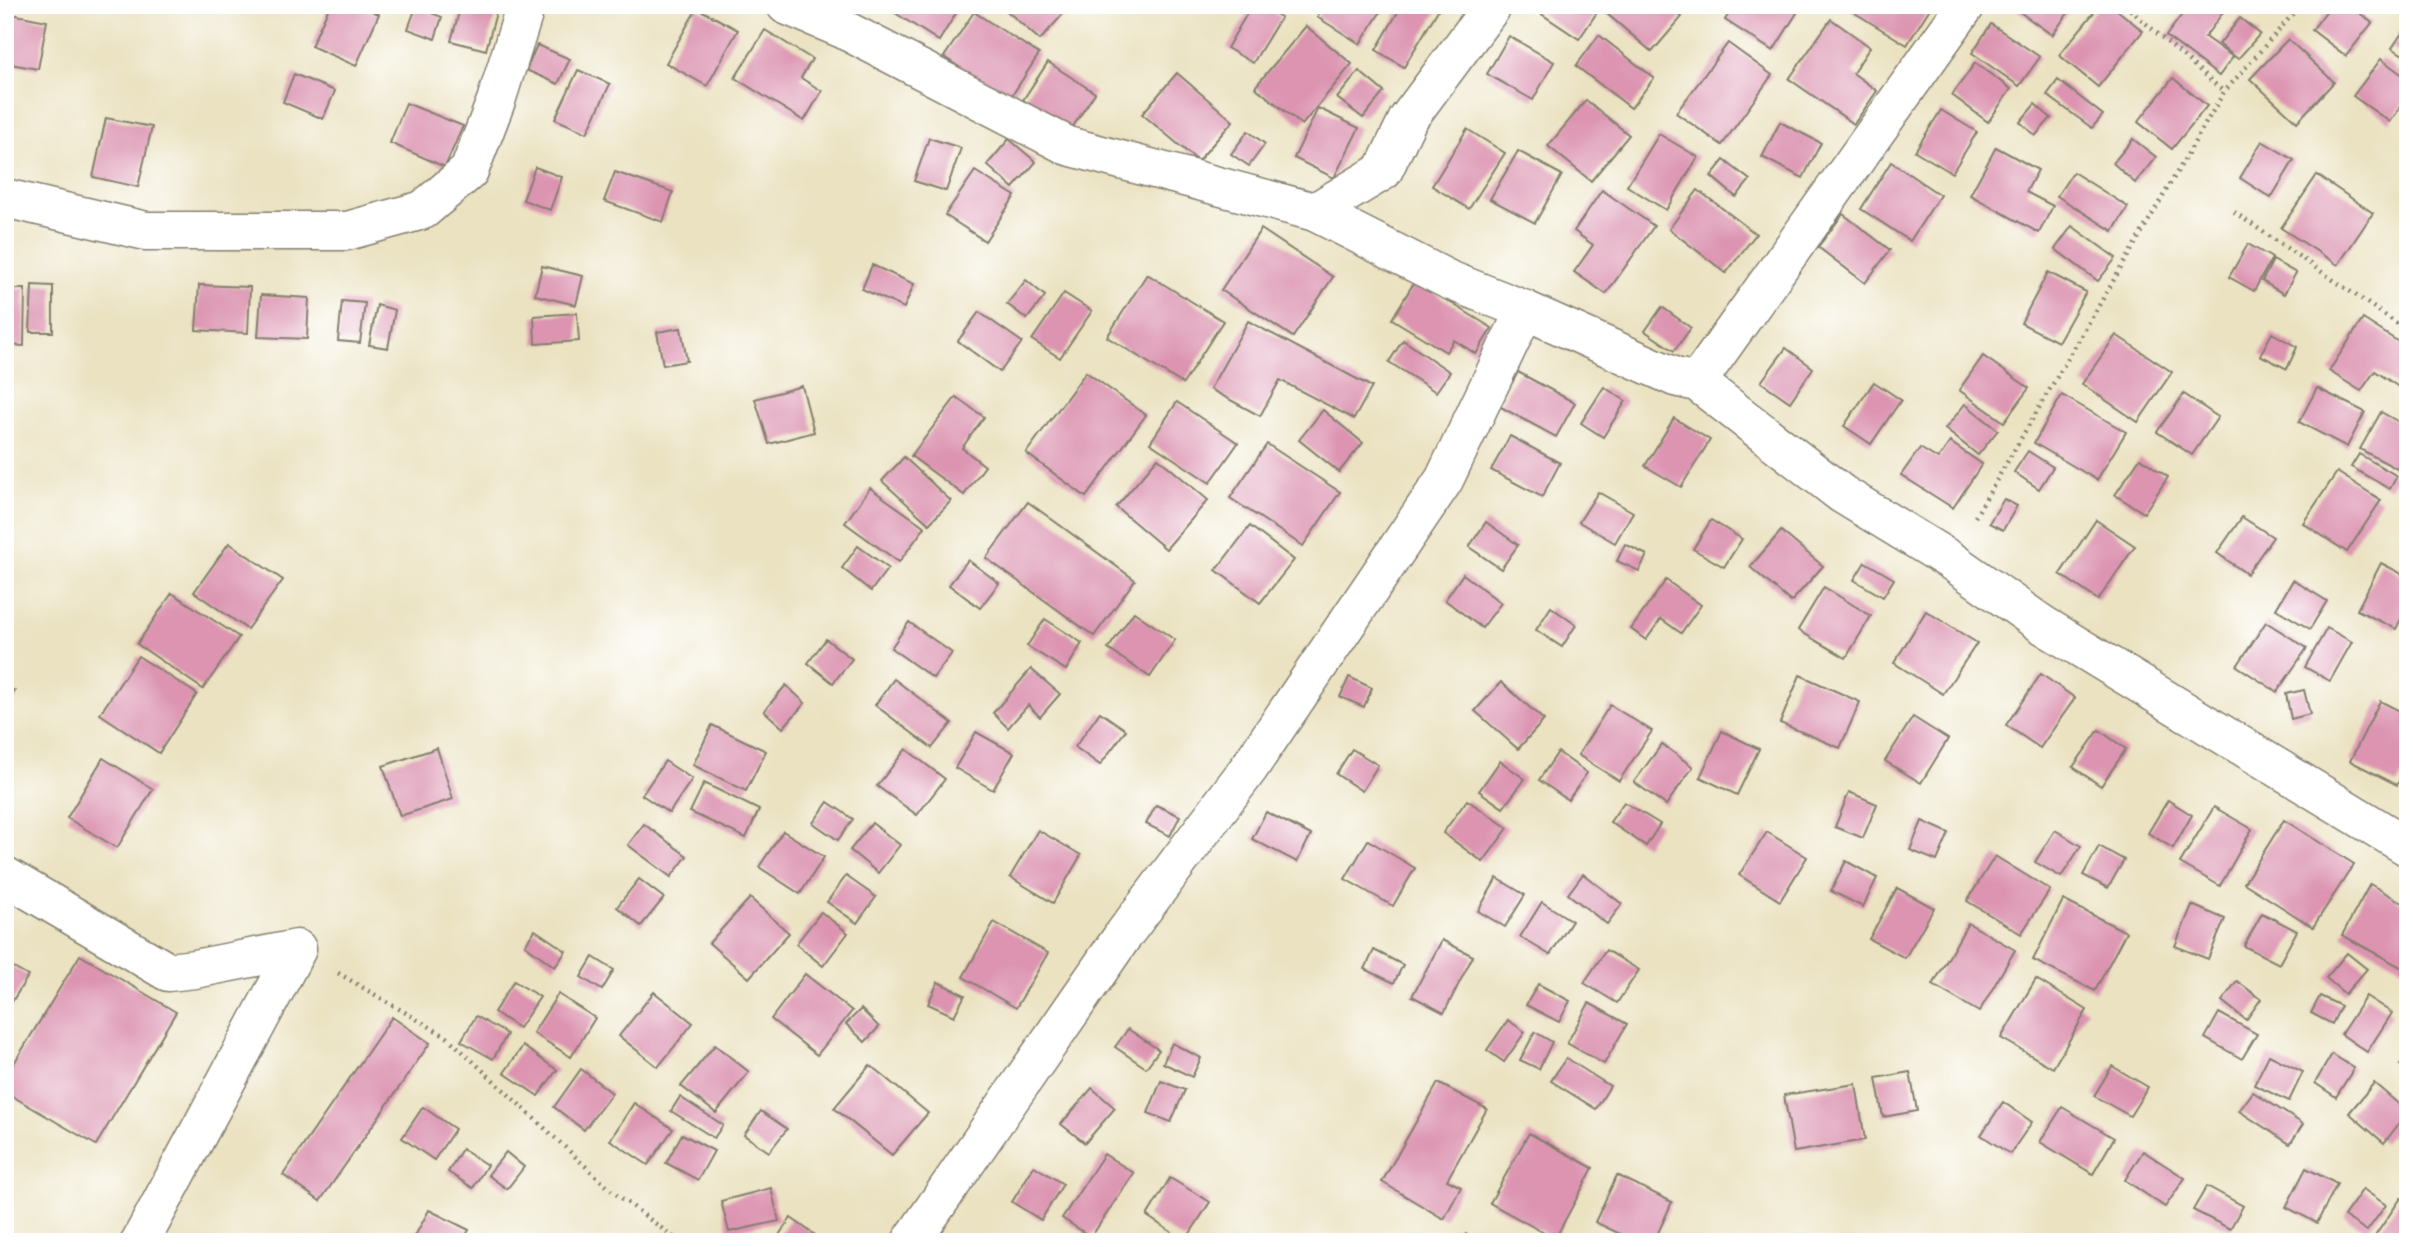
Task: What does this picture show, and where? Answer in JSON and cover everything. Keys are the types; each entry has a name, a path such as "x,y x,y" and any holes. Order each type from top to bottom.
{"street":[{"path":"5,198 146,231 346,231 423,210 469,171 496,101 526,5"},
{"path":"786,5 850,17 1068,146 1315,212 1449,280 1525,310 1675,377 1697,382 1842,494 1950,560 2066,639 2408,847"},
{"path":"1315,212 1383,171 1408,119 1493,5"},
{"path":"1697,382 1966,5"},
{"path":"911,1242 1122,937 1249,768 1444,480 1525,310"},
{"path":"5,876 168,972 195,970 297,949"},
{"path":"139,1242 297,949"}],"path":[{"path":"2125,5 2224,92"},
{"path":"1950,560 2224,92 2301,5"},
{"path":"2234,212 2408,331"},
{"path":"297,949 447,1037 612,1191 680,1242"}],"building":[{"path":"330,5 357,5 379,14 356,66 311,46"},
{"path":"461,5 498,5 486,50 451,41"},
{"path":"895,5 961,5 939,41 892,11"},
{"path":"1000,5 1071,5 1040,40"},
{"path":"1252,5 1261,5 1281,17 1253,63 1227,48"},
{"path":"1325,5 1385,5 1360,44 1317,17"},
{"path":"1402,5 1441,5 1404,67 1376,50"},
{"path":"1528,5 1602,5 1579,39"},
{"path":"1612,5 1667,5 1682,17 1652,52 1606,13"},
{"path":"1734,5 1802,5 1773,51 1725,20"},
{"path":"1842,5 1932,5 1907,45"},
{"path":"2010,5 2074,5 2052,35"},
{"path":"2100,5 2111,5 2143,31 2098,87 2059,55"},
{"path":"2189,5 2217,5 2224,11 2205,37 2233,57 2219,76 2166,36"},
{"path":"2331,5 2350,5 2372,23 2346,56 2312,30"},
{"path":"416,7 442,17 435,39 408,29"},
{"path":"697,8 738,30 707,86 666,63"},
{"path":"974,12 1039,54 1009,100 944,57"},
{"path":"6,13 47,21 38,69 5,63"},
{"path":"2240,18 2260,34 2238,59 2219,44"},
{"path":"1831,19 1870,47 1853,73 1877,91 1854,124 1789,79"},
{"path":"1991,24 2040,57 2019,86 1972,53"},
{"path":"2408,24 2408,58 2392,48"},
{"path":"1306,26 1352,64 1302,125 1255,87"},
{"path":"765,30 812,59 801,78 822,91 804,121 735,78"},
{"path":"1599,35 1654,78 1631,108 1576,66"},
{"path":"1509,36 1554,62 1533,100 1487,74"},
{"path":"2288,39 2334,82 2297,122 2250,79"},
{"path":"1728,43 1772,75 1722,145 1676,113"},
{"path":"537,45 570,59 558,84 526,70"},
{"path":"2381,59 2408,79 2408,97 2390,122 2353,96"},
{"path":"1048,62 1095,93 1070,131 1023,100"},
{"path":"1975,63 2011,89 1988,122 1952,95"},
{"path":"578,70 610,84 587,133 555,119"},
{"path":"1359,71 1384,92 1363,118 1337,98"},
{"path":"1177,73 1233,121 1198,161 1142,114"},
{"path":"294,74 335,91 323,119 283,102"},
{"path":"2173,78 2207,106 2172,149 2138,122"},
{"path":"2058,80 2103,115 2092,128 2047,95"},
{"path":"1586,100 1629,135 1591,181 1548,146"},
{"path":"406,103 463,126 445,167 390,143"},
{"path":"2035,104 2051,118 2035,136 2020,122"},
{"path":"1318,108 1359,128 1334,178 1294,158"},
{"path":"1941,110 1977,132 1952,173 1915,151"},
{"path":"106,118 152,127 138,187 93,177"},
{"path":"1780,122 1821,143 1803,178 1762,157"},
{"path":"1467,129 1505,153 1469,209 1432,186"},
{"path":"1248,131 1265,144 1249,166 1231,154"},
{"path":"1659,134 1698,157 1666,210 1627,186"},
{"path":"929,138 961,148 946,191 914,181"},
{"path":"1009,139 1036,162 1013,188 987,165"},
{"path":"2133,139 2156,157 2135,183 2113,163"},
{"path":"2262,141 2294,160 2271,198 2240,178"},
{"path":"1996,147 2038,170 2026,192 2053,206 2039,233 1970,195"},
{"path":"1518,151 1562,175 1535,223 1490,199"},
{"path":"1724,160 1750,180 1736,197 1711,176"},
{"path":"1891,162 1940,195 1910,241 1861,209"},
{"path":"535,167 562,177 550,210 523,200"},
{"path":"975,171 1015,196 985,241 945,215"},
{"path":"615,172 673,192 663,222 604,201"},
{"path":"2073,172 2128,207 2113,231 2057,196"},
{"path":"2317,175 2373,213 2338,265 2281,228"},
{"path":"1602,190 1654,226 1606,294 1574,272 1593,245 1574,231"},
{"path":"1698,190 1756,234 1726,273 1669,229"},
{"path":"1843,214 1890,250 1865,283 1818,247"},
{"path":"2072,226 2116,258 2098,281 2055,249"},
{"path":"1261,229 1333,277 1293,337 1221,290"},
{"path":"2248,244 2272,258 2254,291 2229,277"},
{"path":"2273,260 2296,273 2284,294 2262,281"},
{"path":"872,265 914,284 904,308 862,289"},
{"path":"542,266 583,276 576,305 535,295"},
{"path":"2048,272 2086,292 2058,342 2021,323"},
{"path":"1147,274 1223,321 1183,384 1107,337"},
{"path":"2408,275 2408,290 2400,285"},
{"path":"1026,280 1045,296 1027,319 1007,304"},
{"path":"1415,281 1492,328 1476,354 1454,340 1446,352 1392,319"},
{"path":"32,285 53,286 53,332 30,332"},
{"path":"199,285 250,287 248,333 196,330"},
{"path":"5,289 25,289 24,346 5,345"},
{"path":"1064,293 1092,311 1060,358 1032,340"},
{"path":"261,295 309,298 307,339 258,337"},
{"path":"342,301 365,303 360,343 338,341"},
{"path":"377,305 395,310 388,348 369,345"},
{"path":"1662,307 1691,328 1674,351 1645,331"},
{"path":"979,312 1022,342 1000,372 958,341"},
{"path":"577,313 579,341 535,344 534,316"},
{"path":"2363,319 2408,348 2406,392 2375,371 2361,391 2329,371"},
{"path":"1248,321 1372,387 1354,419 1280,380 1260,416 1210,389"},
{"path":"681,328 687,361 663,365 657,332"},
{"path":"2272,333 2297,347 2287,369 2260,355"},
{"path":"2116,335 2172,372 2138,422 2082,384"},
{"path":"1403,340 1450,372 1436,392 1389,362"},
{"path":"1786,348 1813,368 1790,402 1761,382"},
{"path":"1983,356 2029,388 2004,422 1959,390"},
{"path":"1086,372 1146,415 1086,497 1026,453"},
{"path":"1518,372 1575,403 1556,437 1499,406"},
{"path":"1874,382 1901,400 1871,444 1844,426"},
{"path":"802,386 814,432 769,444 755,399"},
{"path":"1604,387 1626,401 1603,437 1581,423"},
{"path":"2317,388 2365,412 2347,447 2299,422"},
{"path":"2184,394 2218,417 2192,455 2157,432"},
{"path":"2062,395 2126,432 2097,480 2034,443"},
{"path":"956,397 984,417 962,448 985,466 964,495 911,456"},
{"path":"1177,402 1238,443 1210,483 1150,443"},
{"path":"1965,404 1998,430 1978,455 1945,429"},
{"path":"1323,410 1363,443 1339,472 1299,440"},
{"path":"2381,412 2408,427 2408,454 2399,470 2360,449"},
{"path":"1674,418 1710,440 1681,487 1645,466"},
{"path":"1510,436 1560,463 1542,497 1491,470"},
{"path":"1950,442 1982,464 1953,508 1901,475 1920,448 1938,459"},
{"path":"1267,444 1340,492 1303,546 1230,498"},
{"path":"2028,451 2053,467 2039,489 2014,472"},
{"path":"2359,454 2397,476 2390,489 2351,467"},
{"path":"904,457 951,501 929,524 882,481"},
{"path":"1158,458 1208,500 1166,549 1116,507"},
{"path":"2140,458 2168,477 2144,513 2115,495"},
{"path":"2337,472 2381,500 2347,552 2303,523"},
{"path":"870,488 925,527 899,562 845,523"},
{"path":"1598,492 1633,512 1615,543 1579,522"},
{"path":"2004,499 2017,506 2003,530 1989,523"},
{"path":"1028,502 1135,580 1094,636 986,558"},
{"path":"2242,517 2273,537 2247,574 2217,553"},
{"path":"1711,520 1742,539 1724,567 1693,549"},
{"path":"2096,520 2135,546 2098,600 2060,574"},
{"path":"1486,522 1518,545 1501,569 1469,547"},
{"path":"1250,526 1294,560 1260,603 1216,570"},
{"path":"1781,531 1823,566 1791,602 1750,567"},
{"path":"229,543 283,580 247,629 194,592"},
{"path":"1625,544 1647,555 1639,571 1617,561"},
{"path":"858,546 888,568 871,591 842,568"},
{"path":"968,560 999,583 980,608 949,585"},
{"path":"1865,562 1894,579 1883,597 1854,580"},
{"path":"2381,563 2408,577 2408,605 2396,629 2357,610"},
{"path":"1463,574 1501,603 1482,628 1445,600"},
{"path":"1666,580 1701,605 1681,633 1661,619 1646,640 1631,629"},
{"path":"2293,580 2327,601 2310,629 2276,609"},
{"path":"1824,587 1871,616 1846,658 1798,630"},
{"path":"172,593 239,637 203,689 137,644"},
{"path":"1551,607 1576,625 1562,647 1536,630"},
{"path":"1926,611 1977,643 1943,694 1894,663"},
{"path":"1134,612 1175,640 1150,677 1108,649"},
{"path":"1045,619 1082,643 1066,670 1027,646"},
{"path":"909,622 952,653 933,678 891,648"},
{"path":"2266,622 2307,648 2277,692 2237,666"},
{"path":"2327,628 2352,642 2330,681 2305,667"},
{"path":"826,639 852,659 833,683 808,663"},
{"path":"138,656 197,694 159,753 100,714"},
{"path":"1031,669 1060,694 1040,717 1028,705 1008,728 993,713"},
{"path":"2041,674 2075,698 2040,748 2006,725"},
{"path":"1800,675 1860,702 1840,748 1780,723"},
{"path":"1349,677 1372,688 1364,707 1340,697"},
{"path":"894,679 952,723 932,748 875,705"},
{"path":"1501,682 1544,720 1518,749 1475,711"},
{"path":"786,685 805,703 783,728 764,711"},
{"path":"5,686 15,691 5,710"},
{"path":"2304,690 2310,714 2291,719 2286,694"},
{"path":"2380,701 2408,715 2408,764 2397,785 2350,761"},
{"path":"1610,705 1652,731 1619,781 1578,755"},
{"path":"1100,712 1126,730 1100,765 1075,747"},
{"path":"1913,717 1948,739 1921,783 1885,761"},
{"path":"712,725 766,751 746,791 693,765"},
{"path":"2099,730 2126,749 2101,786 2073,767"},
{"path":"1722,731 1759,749 1737,795 1700,777"},
{"path":"976,732 1014,753 993,790 955,768"},
{"path":"1662,744 1693,767 1666,805 1634,782"},
{"path":"437,748 453,799 400,816 383,766"},
{"path":"906,749 945,779 917,815 877,786"},
{"path":"1352,749 1378,765 1362,791 1336,774"},
{"path":"1558,752 1587,773 1568,800 1539,780"},
{"path":"103,758 153,789 117,848 67,818"},
{"path":"665,761 692,779 669,813 642,795"},
{"path":"1500,761 1525,779 1503,808 1479,791"},
{"path":"704,783 759,810 746,838 690,812"},
{"path":"1849,792 1877,804 1863,838 1835,827"},
{"path":"1467,800 1508,828 1483,862 1443,833"},
{"path":"2168,800 2192,815 2173,848 2148,833"},
{"path":"828,802 853,819 838,840 813,823"},
{"path":"1624,802 1660,824 1646,846 1610,822"},
{"path":"1156,805 1180,816 1170,836 1146,824"},
{"path":"2214,807 2252,829 2220,886 2180,863"},
{"path":"1266,812 1311,835 1297,862 1252,839"},
{"path":"2284,820 2354,864 2313,927 2244,883"},
{"path":"1922,821 1949,833 1937,861 1910,850"},
{"path":"872,823 900,845 878,873 850,850"},
{"path":"644,824 687,856 671,877 628,845"},
{"path":"1038,830 1081,855 1053,903 1010,877"},
{"path":"2055,830 2081,846 2061,877 2035,862"},
{"path":"783,831 824,857 800,894 759,867"},
{"path":"1767,832 1807,857 1780,901 1739,875"},
{"path":"1368,840 1415,868 1393,906 1345,879"},
{"path":"2099,846 2124,860 2108,888 2083,875"},
{"path":"1995,856 2050,890 2021,934 1967,901"},
{"path":"1846,861 1877,878 1863,907 1831,891"},
{"path":"1583,874 1622,904 1607,924 1568,894"},
{"path":"846,876 876,897 857,923 827,902"},
{"path":"1497,878 1525,895 1505,927 1478,911"},
{"path":"639,879 664,898 641,926 617,907"},
{"path":"2370,884 2408,906 2408,971 2342,935"},
{"path":"1897,888 1934,908 1905,958 1869,939"},
{"path":"750,898 789,933 749,978 709,943"},
{"path":"2063,900 2126,932 2095,991 2033,960"},
{"path":"1542,902 1572,921 1550,955 1520,937"},
{"path":"2192,905 2225,919 2208,959 2175,946"},
{"path":"821,912 848,933 823,966 796,944"},
{"path":"2262,913 2297,931 2279,964 2244,946"},
{"path":"994,922 1048,953 1016,1008 963,977"},
{"path":"1968,923 2015,950 1979,1012 1933,985"},
{"path":"535,930 566,951 555,967 525,945"},
{"path":"1442,940 1473,956 1444,1013 1412,996"},
{"path":"1374,950 1403,965 1394,983 1365,969"},
{"path":"1606,950 1639,970 1617,1003 1584,983"},
{"path":"2347,953 2367,969 2345,994 2326,978"},
{"path":"80,955 176,1012 96,1145 5,1092 5,1078"},
{"path":"593,957 614,970 602,990 581,977"},
{"path":"5,963 28,976 5,1013"},
{"path":"805,974 852,1011 817,1055 771,1019"},
{"path":"2036,979 2087,1010 2053,1068 2001,1038"},
{"path":"514,981 540,997 519,1028 494,1012"},
{"path":"2237,981 2261,999 2246,1020 2222,1001"},
{"path":"938,982 965,995 954,1016 928,1004"},
{"path":"1538,984 1570,1001 1559,1022 1526,1005"},
{"path":"654,992 693,1023 658,1067 619,1036"},
{"path":"558,994 595,1018 571,1057 533,1033"},
{"path":"2320,996 2341,1006 2332,1024 2311,1013"},
{"path":"2366,996 2392,1013 2367,1052 2341,1034"},
{"path":"1589,1003 1627,1024 1604,1064 1567,1043"},
{"path":"861,1009 879,1027 865,1042 846,1024"},
{"path":"2219,1013 2257,1034 2242,1059 2205,1038"},
{"path":"476,1016 507,1034 493,1059 461,1041"},
{"path":"392,1017 430,1043 320,1201 283,1175"},
{"path":"1508,1020 1525,1032 1504,1062 1487,1050"},
{"path":"1128,1029 1159,1050 1146,1068 1115,1047"},
{"path":"1535,1032 1552,1042 1539,1069 1520,1060"},
{"path":"1172,1043 1201,1058 1192,1077 1163,1063"},
{"path":"715,1045 749,1072 716,1113 681,1086"},
{"path":"523,1046 557,1070 538,1096 504,1073"},
{"path":"2332,1054 2354,1068 2336,1097 2315,1083"},
{"path":"2408,1054 2408,1070 2400,1065"},
{"path":"2269,1055 2303,1072 2289,1101 2254,1085"},
{"path":"1566,1058 1610,1086 1596,1109 1551,1081"},
{"path":"870,1065 928,1113 892,1155 834,1108"},
{"path":"2112,1066 2148,1087 2130,1116 2094,1096"},
{"path":"581,1069 612,1093 584,1130 554,1107"},
{"path":"1910,1072 1917,1111 1883,1117 1876,1078"},
{"path":"1161,1081 1185,1090 1171,1122 1148,1113"},
{"path":"1438,1083 1487,1109 1447,1180 1461,1187 1444,1219 1382,1182"},
{"path":"2374,1083 2408,1112 2384,1143 2349,1113"},
{"path":"1856,1084 1865,1140 1794,1152 1784,1095"},
{"path":"1092,1088 1115,1108 1085,1143 1061,1124"},
{"path":"2253,1092 2303,1124 2290,1144 2239,1111"},
{"path":"680,1097 723,1125 714,1138 671,1111"},
{"path":"2003,1102 2032,1122 2010,1154 1981,1135"},
{"path":"634,1103 673,1129 648,1165 610,1140"},
{"path":"423,1107 455,1129 434,1160 402,1138"},
{"path":"2062,1107 2114,1138 2093,1174 2040,1142"},
{"path":"761,1111 787,1129 769,1152 744,1135"},
{"path":"1529,1133 1593,1168 1555,1239 1490,1203"},
{"path":"682,1134 714,1151 698,1180 666,1163"},
{"path":"462,1149 487,1165 473,1188 448,1172"},
{"path":"2143,1151 2185,1178 2165,1207 2125,1180"},
{"path":"506,1152 524,1167 507,1189 488,1175"},
{"path":"1104,1154 1134,1173 1091,1237 1062,1218"},
{"path":"1034,1166 1063,1184 1041,1220 1012,1202"},
{"path":"2306,1168 2337,1184 2317,1223 2286,1207"},
{"path":"1617,1175 1672,1202 1654,1242 1637,1242 1595,1222"},
{"path":"1170,1178 1210,1202 1185,1241 1147,1216"},
{"path":"2207,1186 2243,1206 2230,1229 2193,1210"},
{"path":"771,1188 779,1221 729,1232 721,1201"},
{"path":"2363,1189 2386,1205 2367,1231 2344,1216"},
{"path":"2401,1198 2408,1203 2408,1242 2371,1242"},
{"path":"429,1210 469,1230 462,1242 425,1242 415,1236"},
{"path":"791,1218 825,1242 774,1242"},
{"path":"1466,1234 1477,1242 1461,1242"},
{"path":"1579,1234 1594,1242 1574,1242"}]}
